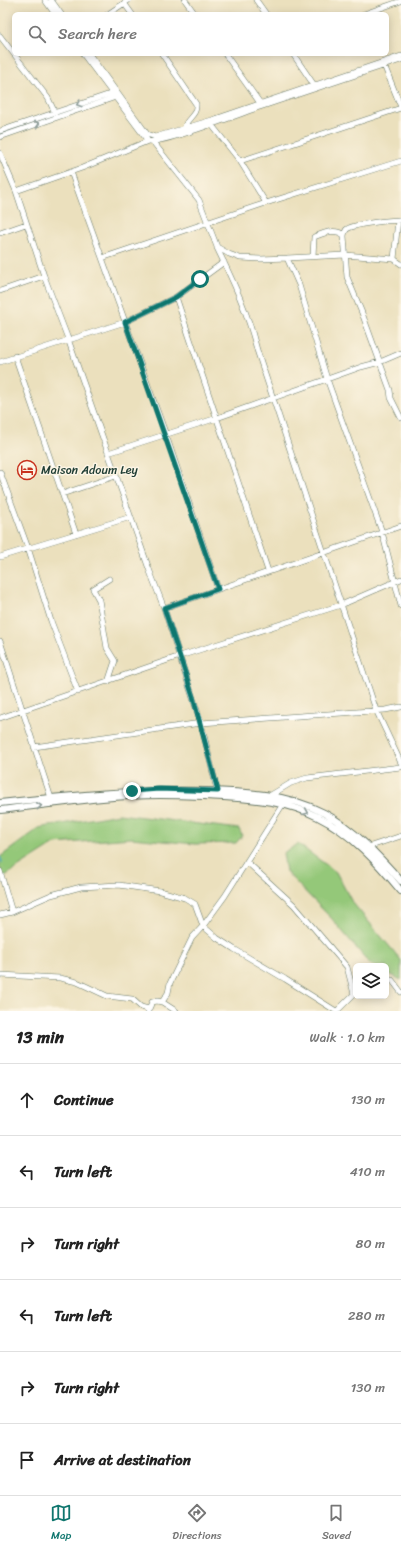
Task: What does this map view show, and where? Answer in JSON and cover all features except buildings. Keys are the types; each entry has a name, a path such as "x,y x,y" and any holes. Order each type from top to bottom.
{"street":[{"path":"45,0 54,12"},
{"path":"51,0 60,12"},
{"path":"185,0 194,12"},
{"path":"256,0 265,12"},
{"path":"370,12 401,1"},
{"path":"111,12 126,2 131,12"},
{"path":"0,36 12,52"},
{"path":"15,56 48,98 55,113"},
{"path":"85,56 150,142 199,200 217,247 232,275 250,322 257,350 376,710 401,763"},
{"path":"90,56 115,95 147,134 155,137 184,129 401,56"},
{"path":"163,56 196,104 194,114 187,121 184,129"},
{"path":"226,56 260,103"},
{"path":"295,56 314,85"},
{"path":"16,191 150,142 211,124 401,60"},
{"path":"240,161 401,108 384,65"},
{"path":"1,132 55,113 115,95"},
{"path":"1,132 115,95"},
{"path":"211,124 240,161 266,203"},
{"path":"0,153 16,191 44,276 164,608 201,723 218,794"},
{"path":"102,258 207,222 401,160"},
{"path":"71,172 166,435 218,589"},
{"path":"394,258 400,220 360,225 348,229 344,235 347,277 380,362 390,390 391,398 401,418"},
{"path":"0,232 26,224"},
{"path":"313,256 314,237 333,231 340,231 344,235"},
{"path":"217,247 240,258 261,259 345,255 394,258 401,264"},
{"path":"287,258 298,285 327,379 382,532 401,606"},
{"path":"0,362 125,322 176,297 224,262"},
{"path":"0,291 44,276"},
{"path":"176,297 268,571"},
{"path":"108,453 217,418 380,362 401,353"},
{"path":"15,356 76,534"},
{"path":"0,472 28,548 51,621 78,692"},
{"path":"62,494 116,476"},
{"path":"0,557 131,517"},
{"path":"164,608 401,526"},
{"path":"108,682 114,661 107,648 99,600 93,589 109,579"},
{"path":"0,718 180,656 341,605 401,579"},
{"path":"0,641 51,798"},
{"path":"34,746 201,723 401,707"},
{"path":"271,798 291,783 306,778 401,767"},
{"path":"0,803 159,789 271,798 297,802 323,813 355,834 401,881"},
{"path":"0,810 133,796 218,794"},
{"path":"271,798 306,812 334,826 362,849 401,891"},
{"path":"162,1002 168,993 170,983 186,947 225,896 283,804"},
{"path":"368,847 401,836"},
{"path":"246,862 294,905 347,967 353,986"},
{"path":"0,871 12,912"},
{"path":"0,916 51,894 81,887 119,885 160,891 191,901 195,904 203,926 234,949 336,1011 353,995"},
{"path":"0,975 60,978 77,982 107,996 132,999 141,1007 148,1010 152,1002 157,1001 162,1002 176,1011"},
{"path":"389,980 392,980 401,992"}],"green space":[{"path":"119,814 239,829 242,836 236,843 195,844 131,838 55,844 0,879 0,857 38,828"},
{"path":"298,844 336,872 352,902 401,960 401,980 389,974 389,963 369,963 332,919 286,872 283,853"}],"waterway":[{"path":"0,857 2,862"}],"place":[{"name":"Maison Adoum Ley","path":"27,470"}],"route":[{"path":"132,791 159,789 218,791 201,723 164,608 218,589 166,435 125,322 176,297 200,279"}]}
